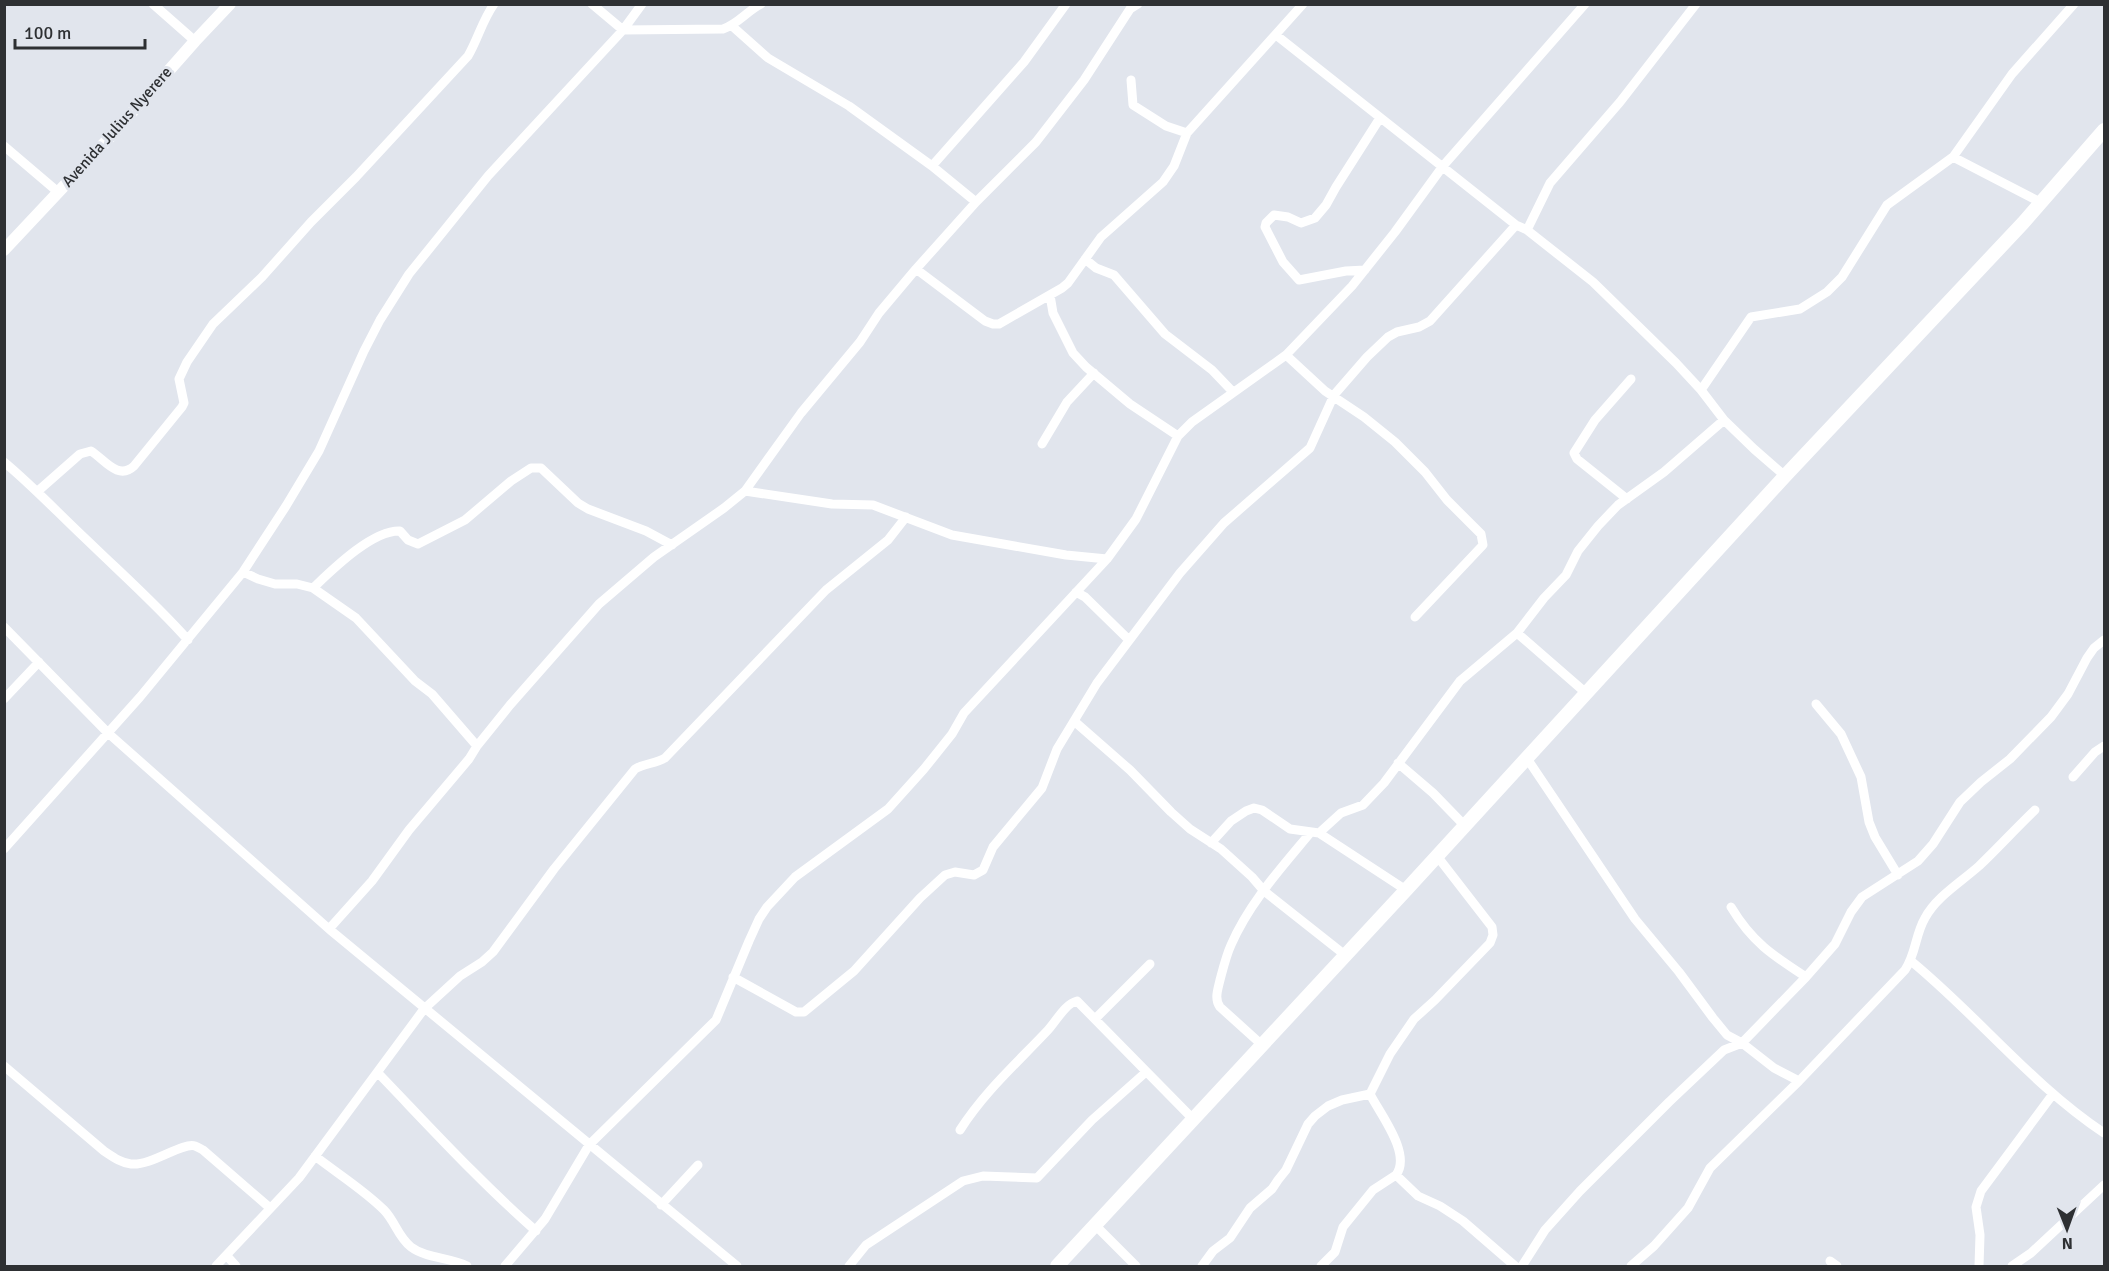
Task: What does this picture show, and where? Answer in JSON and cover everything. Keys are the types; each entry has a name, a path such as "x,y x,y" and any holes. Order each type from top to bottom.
{"main road":[{"path":"1057,1266 1406,890 2104,130"}],"street":[{"path":"153,4 195,41"},
{"name":"Avenida Julius Nyerere","path":"4,250 230,4"},
{"path":"38,491 80,454 86,452 91,451 117,471 125,471 134,466 182,407 184,403 179,379 213,324 277,262 311,222 468,56 478,37 483,20 494,4"},
{"path":"592,4 624,30 712,30 732,26 761,4"},
{"path":"4,849 108,733 243,572 319,451 364,351 380,320 409,274 488,176 624,30 642,4"},
{"path":"932,166 1024,62 1066,4"},
{"path":"329,929 372,881 423,813 470,759 477,746 598,604 654,557 745,491 801,413 860,342 879,313 976,202 1036,142 1084,80 1130,9 1138,4"},
{"path":"916,269 985,321 993,324 1004,321 1068,283 1101,237 1167,178 1187,133 1303,4"},
{"path":"505,1266 536,1231 561,1195 589,1145 711,1027 759,919 767,907 795,877 888,809 952,734 964,713 1107,559 1136,519 1178,436 1191,422 1286,355 1352,286 1443,166 1585,4"},
{"path":"1527,230 1550,183 1620,102 1696,4"},
{"path":"1701,390 1751,317 1800,309 1827,292 1842,277 1887,205 1953,158 2012,74 2074,4"},
{"path":"732,26 768,57 849,106 932,166 976,202"},
{"path":"1276,35 1516,225 1527,230 1593,282 1701,390 1724,420 1785,476"},
{"path":"1131,80 1133,105 1166,126 1187,133"},
{"path":"1365,270 1346,271 1299,280 1283,262 1265,227 1271,216 1276,214 1300,223 1315,219 1326,206 1335,187 1380,118"},
{"path":"4,146 58,192"},
{"path":"1953,158 2040,202"},
{"path":"733,977 796,1012 804,1012 854,971 920,898 945,875 955,872 974,875 983,870 993,847 1042,788 1057,749 1097,683 1180,573 1224,523 1310,448 1334,395 1388,337 1397,332 1419,327 1436,316 1516,225"},
{"path":"1085,259 1096,268 1114,275 1165,333 1212,370 1233,392"},
{"path":"1050,295 1053,313 1073,353 1130,404 1178,436"},
{"path":"1286,355 1325,391 1364,417 1402,450 1481,534 1483,545 1416,617"},
{"path":"1042,444 1067,402 1094,373"},
{"path":"1627,499 1577,459 1574,453 1595,420 1632,379"},
{"path":"1262,1045 1220,1007 1216,998 1231,945 1264,891 1315,833 1339,815 1363,805 1384,783 1460,681 1518,633 1544,598 1566,575 1578,550 1591,534 1627,499 1664,472 1724,420"},
{"path":"4,462 38,491 88,542 140,589 188,639"},
{"path":"313,588 349,555 386,533 400,531 408,540 418,544 448,530 465,520 511,481 531,468 541,468 578,503 588,509 646,531 672,545"},
{"path":"745,491 832,504 873,505 952,535 1066,555 1107,559"},
{"path":"216,1266 299,1178 424,1009 460,976 493,952 554,869 635,769 643,765 656,764 665,758 826,591 888,540 906,517"},
{"path":"243,572 275,584 297,584 313,588 356,618 415,681 432,694 477,746"},
{"path":"1076,592 1085,597 1129,640"},
{"path":"4,627 108,733 329,929 736,1266"},
{"path":"1518,633 1586,693"},
{"path":"1522,1266 1545,1230 1588,1184 1716,1058 1725,1050 1742,1043 1806,977 1835,944 1857,902 1918,861 1960,802 2010,759 2051,717 2068,694 2087,658 2104,640"},
{"path":"4,699 39,662"},
{"path":"1816,704 1841,734 1861,777 1869,822 1875,837 1898,875"},
{"path":"1074,721 1130,770 1171,812 1252,877 1264,891 1346,955"},
{"path":"2073,777 2095,752 2104,746"},
{"path":"1526,757 1635,919 1727,1035 1742,1043 1774,1068 1799,1081"},
{"path":"1398,763 1433,793 1464,825"},
{"path":"1211,843 1232,821 1254,808 1262,810 1290,829 1315,833 1363,860 1406,890"},
{"path":"1631,1266 1654,1246 1688,1208 1710,1168 1799,1081 1905,970 1911,961 1918,932 1925,916 2035,810"},
{"path":"1370,1094 1390,1054 1414,1019 1490,943 1492,927 1437,856"},
{"path":"1731,907 1741,923 1768,953 1806,977"},
{"path":"1911,961 1947,992 2053,1094 2104,1133"},
{"path":"1095,1019 1150,964"},
{"path":"960,1130 994,1084 1049,1029 1071,1003 1077,1001 1193,1119"},
{"path":"4,1066 117,1160 130,1164 143,1163 194,1145 270,1208"},
{"path":"849,1266 867,1245 963,1181 983,1176 1037,1178 1092,1120 1146,1072"},
{"path":"378,1074 445,1141 458,1159 536,1231"},
{"path":"1321,1266 1335,1252 1343,1227 1380,1184 1396,1175 1401,1165 1396,1144 1370,1094"},
{"path":"1202,1266 1210,1255 1230,1238 1250,1208 1272,1189 1286,1170 1308,1124 1315,1116 1342,1100 1370,1094"},
{"path":"1979,1266 1980,1235 1976,1207 1982,1191 2053,1094"},
{"path":"315,1156 386,1212 402,1239 413,1248 467,1266"},
{"path":"661,1205 699,1165"},
{"path":"1396,1175 1418,1196 1440,1206 1463,1221 1515,1266"},
{"path":"2012,1266 2031,1253 2104,1185"},
{"path":"1095,1225 1136,1266"},
{"path":"227,1256 236,1266"}]}
